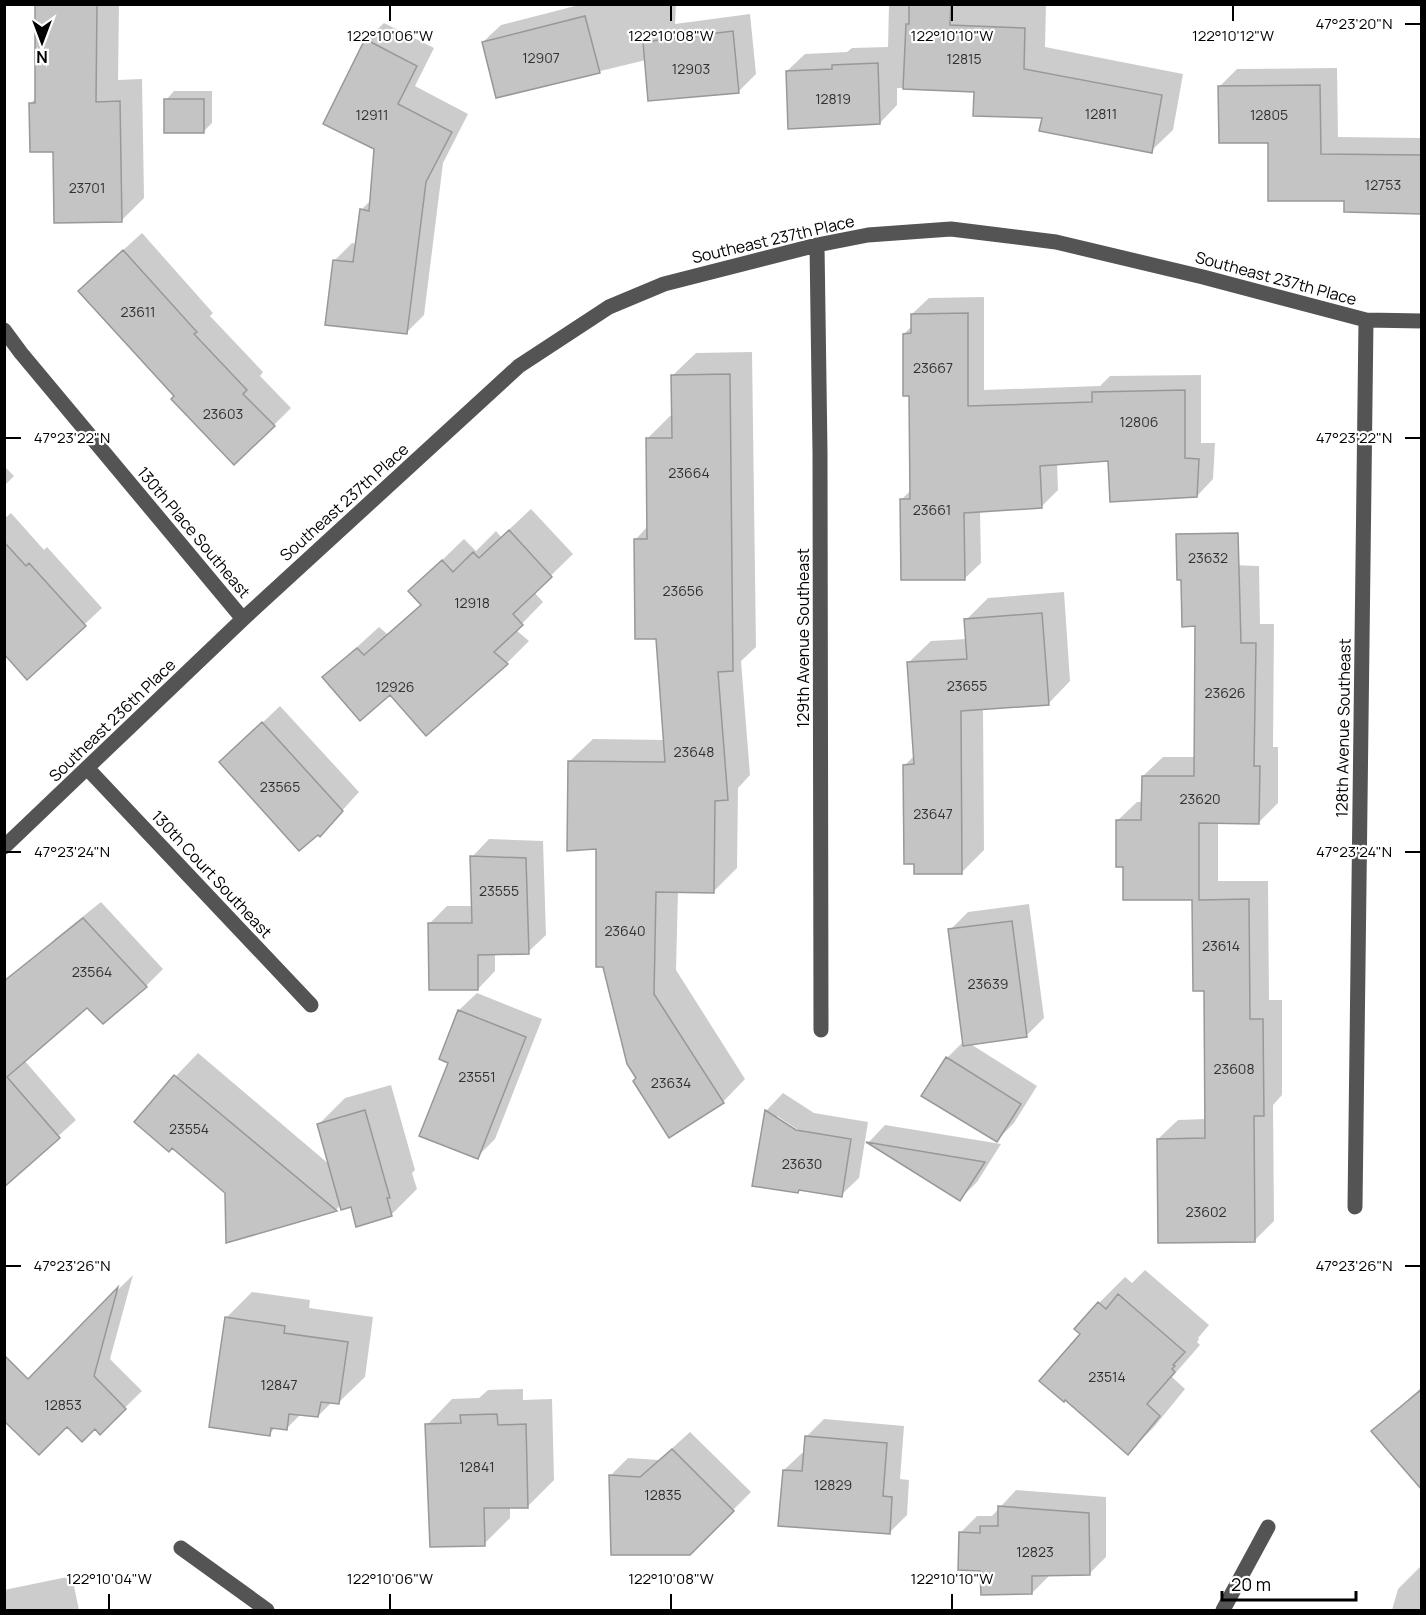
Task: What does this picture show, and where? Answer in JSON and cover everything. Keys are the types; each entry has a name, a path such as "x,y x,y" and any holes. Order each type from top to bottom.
{"street":[{"name":"Southeast 237th Place","path":"243,618 519,366 609,307 664,284 817,245 868,236 951,230 1056,242 1203,277 1366,320 1422,321"},
{"name":"129th Avenue Southeast","path":"817,245 820,452 821,1030"},
{"name":"128th Avenue Southeast","path":"1355,1207 1366,320"},
{"name":"130th Place Southeast","path":"4,330 243,618"},
{"name":"Southeast 236th Place","path":"4,847 243,618"},
{"name":"130th Court Southeast","path":"87,768 311,1005"},
{"path":"1223,1611 1268,1527"},
{"path":"181,1548 267,1611"}],"building":[{"path":"35,4 97,4 96,102 120,101 122,222 54,223 53,152 30,152 29,103 35,103"},
{"path":"909,4 951,4 950,25 1025,28 1024,69 1162,95 1152,153 1039,131 1042,118 973,116 974,92 903,89"},
{"path":"585,16 600,73 496,98 482,42"},
{"path":"733,31 739,93 648,101 643,42"},
{"path":"365,39 417,66 398,104 452,132 426,182 407,334 325,325 333,260 353,262 360,209 369,211 374,149 323,124"},
{"path":"878,63 880,124 788,129 786,71 832,69 832,65"},
{"path":"1320,85 1321,154 1422,155 1422,214 1344,212 1344,201 1268,201 1268,143 1219,143 1218,86"},
{"path":"164,99 204,99 204,133 164,133"},
{"path":"123,250 197,332 194,334 247,390 243,394 275,426 234,465 171,399 174,396 78,291"},
{"path":"968,313 968,406 1092,402 1092,392 1185,390 1185,458 1199,459 1197,497 1110,502 1108,461 1040,466 1042,508 964,513 965,580 901,580 900,499 910,499 909,396 903,396 903,334 911,333 911,314"},
{"path":"730,374 733,671 718,672 728,800 715,801 714,893 656,892 654,994 724,1103 669,1138 633,1081 636,1078 627,1064 603,967 596,967 596,849 567,851 568,761 665,762 656,639 635,639 634,539 647,539 646,438 672,438 671,375"},
{"path":"509,530 552,577 513,614 523,625 494,652 508,664 426,736 390,695 360,721 322,677 357,648 364,655 421,605 408,591 442,560 453,572 473,552 479,558"},
{"path":"1238,533 1241,643 1256,643 1254,766 1260,766 1259,824 1199,823 1199,900 1249,899 1250,1019 1263,1019 1264,1116 1254,1116 1255,1242 1158,1243 1157,1139 1205,1138 1204,991 1193,991 1192,900 1123,900 1123,867 1116,867 1116,820 1141,820 1142,776 1194,776 1195,626 1182,627 1181,580 1177,580 1176,534"},
{"path":"4,542 26,566 29,563 86,626 27,680 4,654"},
{"path":"1042,613 1049,705 961,711 962,874 914,874 914,864 904,864 903,765 914,764 907,662 967,659 964,619"},
{"path":"262,722 343,811 320,837 318,835 299,851 219,762"},
{"path":"470,856 526,858 529,954 478,955 478,990 429,990 428,923 472,923"},
{"path":"83,918 147,987 103,1024 87,1008 7,1077 60,1138 4,1187 4,981"},
{"path":"1012,921 1027,1037 963,1046 948,929"},
{"path":"458,1010 526,1037 478,1159 419,1136 448,1063 439,1059"},
{"path":"946,1057 1021,1104 997,1142 921,1096"},
{"path":"174,1075 337,1211 226,1243 225,1193 172,1148 169,1152 134,1122"},
{"path":"365,1110 390,1198 387,1198 392,1216 356,1227 351,1207 341,1210 317,1124"},
{"path":"765,1110 796,1130 851,1139 842,1197 752,1186"},
{"path":"866,1142 985,1162 960,1201"},
{"path":"118,1287 94,1376 126,1409 100,1435 95,1429 82,1442 67,1427 39,1455 4,1421 4,1355 28,1379"},
{"path":"1118,1294 1185,1352 1173,1365 1175,1366 1172,1369 1175,1372 1147,1404 1160,1416 1128,1455 1065,1400 1064,1402 1039,1381 1080,1334 1074,1329 1098,1302 1106,1309"},
{"path":"225,1317 285,1326 284,1333 348,1342 339,1404 321,1402 318,1417 289,1414 287,1430 271,1428 270,1436 209,1427"},
{"path":"1422,1389 1422,1490 1371,1431"},
{"path":"497,1414 498,1425 526,1424 528,1508 484,1508 485,1546 430,1547 425,1424 461,1423 460,1415"},
{"path":"805,1436 887,1443 883,1496 892,1497 890,1534 778,1526 783,1470 802,1471"},
{"path":"672,1449 734,1511 690,1555 611,1555 609,1475 640,1477"},
{"path":"998,1506 1089,1513 1090,1575 1032,1576 1032,1594 981,1595 980,1571 958,1570 959,1532 980,1533 980,1526 998,1526"}]}
